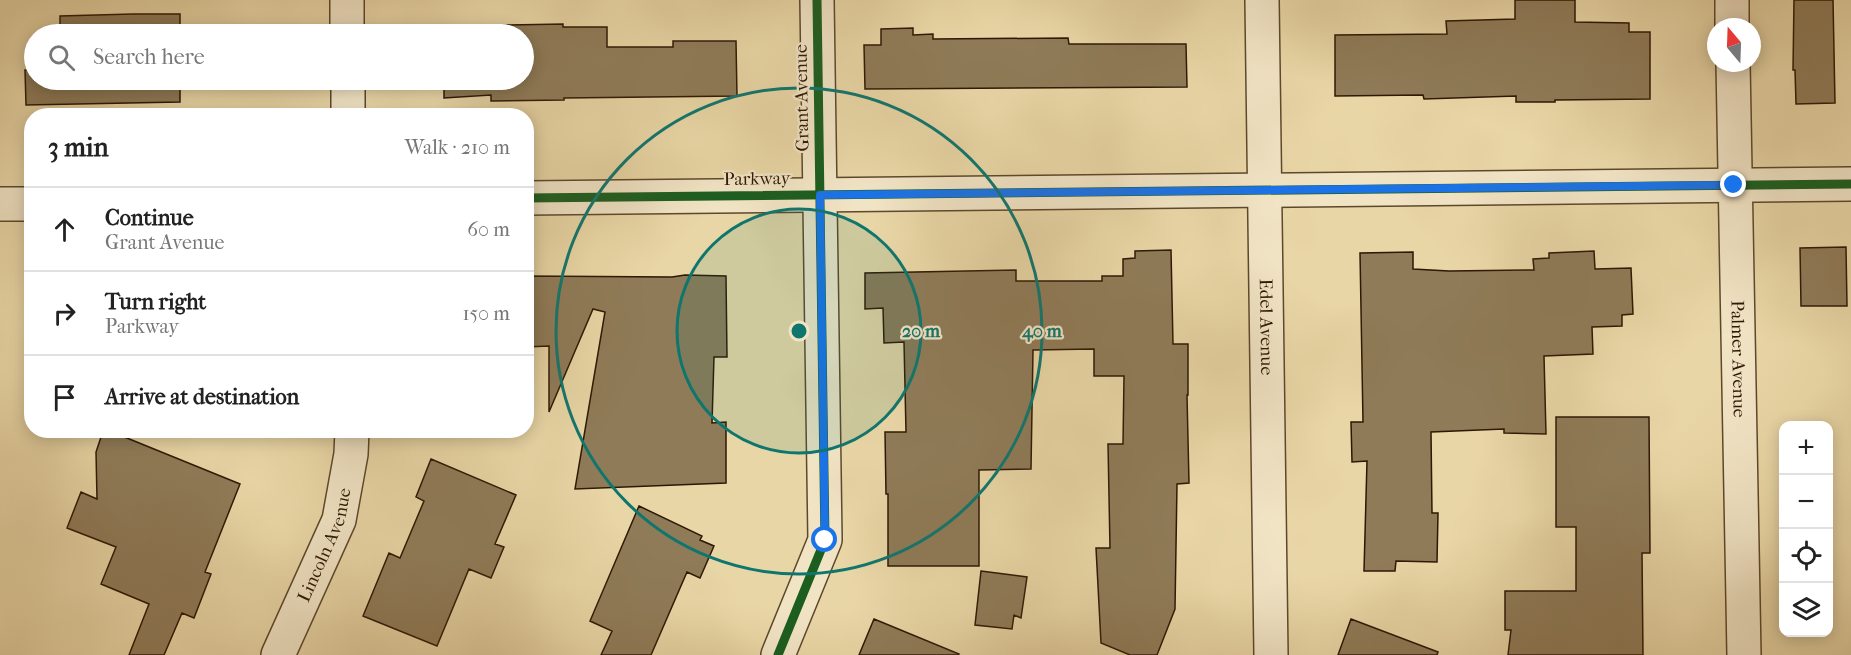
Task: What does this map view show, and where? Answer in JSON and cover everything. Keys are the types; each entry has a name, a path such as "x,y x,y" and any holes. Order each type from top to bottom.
{"street":[{"path":"347,0 347,24"},
{"name":"Grant Avenue","path":"778,655 825,540 817,0"},
{"name":"Edel Avenue","path":"1262,0 1271,655"},
{"path":"1732,0 1732,18"},
{"name":"Palmer Avenue","path":"1733,72 1744,655"},
{"path":"348,90 348,108"},
{"name":"Parkway","path":"534,198 1851,184"},
{"path":"0,204 24,204"},
{"name":"Lincoln Avenue","path":"278,655 339,520 352,438"}],"building":[{"path":"1515,0 1575,0 1575,22 1629,23 1629,32 1650,32 1650,99 1516,102 1516,96 1424,99 1423,95 1335,96 1335,35 1447,34 1446,21 1515,19"},
{"path":"1794,0 1833,0 1835,103 1796,104 1795,70 1793,70"},
{"path":"180,14 180,24 60,24 60,16"},
{"path":"534,24 607,27 607,47 673,47 673,41 736,41 737,96 491,101 491,95 444,98 444,90 534,90"},
{"path":"913,28 913,35 933,34 933,39 1068,38 1069,44 1186,44 1187,87 865,89 864,45 881,45 881,29"},
{"path":"26,90 180,90 180,102 26,105"},
{"path":"1846,247 1847,306 1801,306 1800,248"},
{"path":"1171,250 1173,344 1188,344 1189,483 1177,484 1175,609 1157,655 1130,655 1101,643 1096,548 1110,548 1108,444 1123,444 1124,376 1094,376 1094,349 1033,350 1031,469 979,470 979,566 888,566 885,432 906,432 904,342 884,343 883,308 865,309 865,273 1016,270 1016,281 1102,281 1102,276 1123,276 1123,259 1135,258 1135,251"},
{"path":"1594,251 1595,269 1631,268 1633,314 1622,315 1622,326 1592,327 1593,354 1544,356 1546,434 1504,433 1504,429 1431,432 1432,513 1438,513 1437,562 1396,561 1395,571 1364,571 1367,461 1352,462 1351,422 1363,422 1360,253 1413,252 1413,269 1449,271 1534,270 1533,259 1549,258 1549,253"},
{"path":"534,276 726,276 727,357 714,357 712,423 726,422 726,483 575,489 605,312 593,309 549,412 549,346 534,347"},
{"path":"1556,417 1649,417 1650,553 1642,553 1643,655 1508,655 1511,630 1505,630 1505,591 1576,591 1576,527 1556,527"},
{"path":"101,438 127,438 240,484 205,572 211,574 194,618 182,613 164,655 129,655 149,604 101,584 116,547 67,528 81,492 97,499 96,452"},
{"path":"431,459 516,495 495,544 504,547 491,578 469,569 437,646 363,616 389,553 400,558 424,501 416,497"},
{"path":"639,506 702,536 700,540 714,546 700,578 687,572 651,655 601,655 612,631 590,621"},
{"path":"981,571 1027,577 1021,618 1014,615 1012,629 975,625"},
{"path":"874,619 959,654 859,655"},
{"path":"1351,619 1438,652 1437,655 1338,655"}],"cycle path":[{"path":"778,655 825,540 817,0"},
{"path":"534,198 1851,184"}],"route":[{"path":"825,540 820,195 1734,185"}]}
